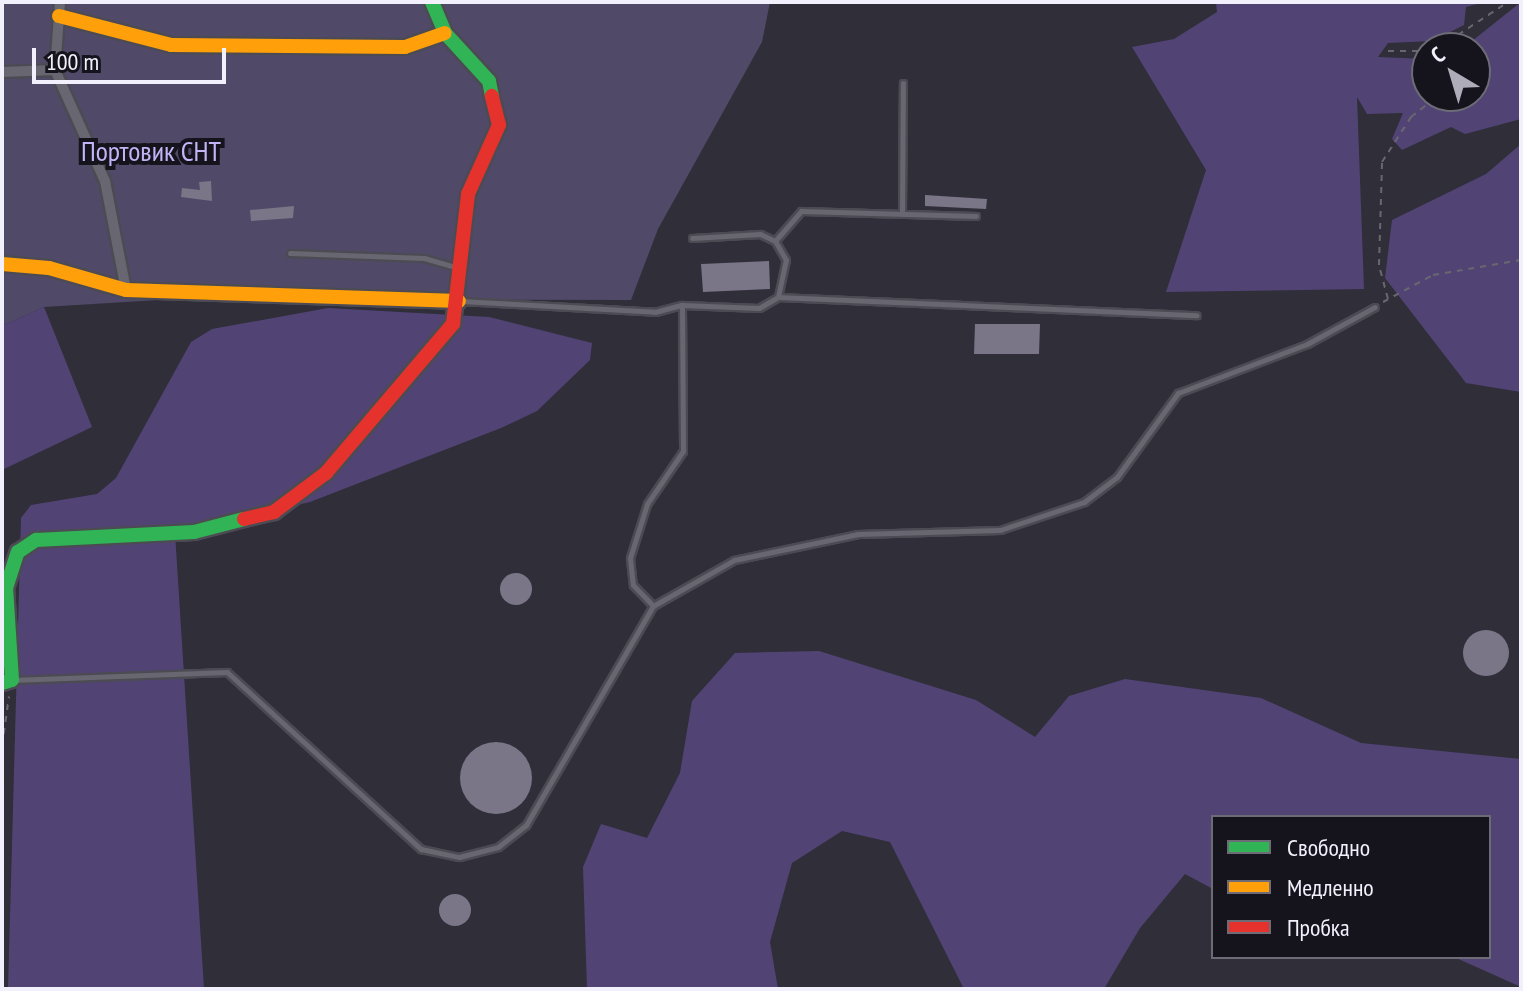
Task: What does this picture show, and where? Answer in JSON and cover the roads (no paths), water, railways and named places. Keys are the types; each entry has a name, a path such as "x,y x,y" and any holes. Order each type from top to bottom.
{"street":[{"path":"7,682 6,588 18,552 36,540 194,532 274,512 326,473 453,324 459,301 468,194 499,125 498,102 480,70 445,33 432,2"},
{"path":"126,290 105,181 55,70 60,9 171,45 405,47 445,33"},
{"path":"2,72 55,70"},
{"path":"2,264 126,290 459,301"}],"lane":[{"path":"902,214 903,83"},
{"path":"775,241 801,211 976,216"},
{"path":"692,238 760,234 775,241 787,278 778,297"},
{"path":"290,253 424,258 461,269"},
{"path":"459,301 655,312 682,305 759,308 778,297 1197,315"},
{"path":"653,606 633,585 630,558 647,504 683,451 682,305"},
{"path":"7,682 227,672 421,849 459,857 498,847 526,825 653,606 734,560 858,534 1000,530 1084,502 1117,477 1178,393 1307,344 1375,307"}],"park label":[{"name":"Портовик СНТ","path":"151,151"}]}
